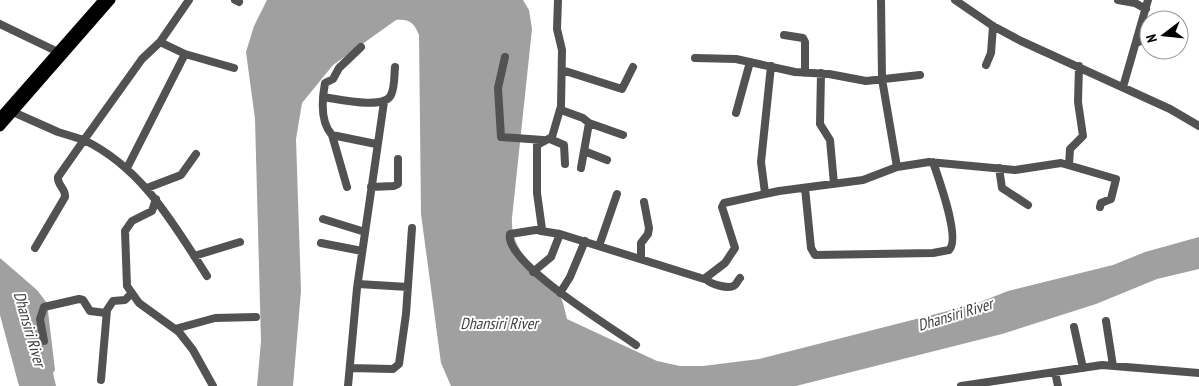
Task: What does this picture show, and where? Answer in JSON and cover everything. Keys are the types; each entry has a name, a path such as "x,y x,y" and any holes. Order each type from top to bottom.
{"main road":[{"path":"0,118 103,0"},
{"path":"0,127 112,0"}],"street":[{"path":"35,248 65,198 65,193 58,177 142,59 160,42 189,0"},
{"path":"541,230 537,194 536,144 554,133 561,110 562,45 557,28 558,0"},
{"path":"881,0 882,79 897,167"},
{"path":"955,0 992,26 1024,43 1079,66 1174,111 1199,126"},
{"path":"1118,0 1135,3 1146,9"},
{"path":"1123,87 1148,0"},
{"path":"0,24 58,52"},
{"path":"986,65 990,54 992,26"},
{"path":"784,35 803,38 806,42 805,73"},
{"path":"160,42 185,54 234,68"},
{"path":"347,187 332,135 327,126 323,97 326,81 333,79 339,68 361,46"},
{"path":"128,168 185,54"},
{"path":"505,58 498,88 501,137 546,139 564,145 565,164"},
{"path":"695,58 750,62 866,82 920,75"},
{"path":"736,113 750,62"},
{"path":"765,193 761,162 771,66"},
{"path":"1069,165 1070,149 1083,136 1078,102 1079,66"},
{"path":"348,386 358,284 376,144 384,102 392,94 395,67"},
{"path":"562,70 622,88 633,67"},
{"path":"821,73 820,124 830,140 834,184"},
{"path":"323,97 375,103 384,102"},
{"path":"561,110 583,118 589,124 623,135"},
{"path":"13,112 58,132 84,140 108,152 128,168 156,199 206,276"},
{"path":"581,168 589,124"},
{"path":"332,135 376,144"},
{"path":"584,151 607,160"},
{"path":"147,188 181,175 196,154"},
{"path":"371,187 394,186 398,184 398,159"},
{"path":"805,188 811,248 815,255 949,250 953,243 949,211 933,162"},
{"path":"706,278 726,262 735,248 722,205 765,193 863,180 897,167 933,162 1022,169 1061,163 1116,179 1111,199 1101,203 1100,207"},
{"path":"999,168 1002,188 1028,205"},
{"path":"599,246 617,194"},
{"path":"156,199 152,210 132,220 125,231 125,280 131,294 139,303 176,329 193,350 213,386"},
{"path":"641,259 641,243 648,234 649,228 644,202"},
{"path":"323,219 365,232"},
{"path":"350,368 397,367 406,314 412,228"},
{"path":"636,345 560,293 533,272 514,249 510,235 515,232 541,230 560,234 706,278 711,283 730,287 735,285 740,278"},
{"path":"533,272 552,257 560,234"},
{"path":"560,293 570,278 585,241"},
{"path":"194,256 240,242"},
{"path":"321,243 362,251"},
{"path":"358,284 408,287"},
{"path":"101,380 106,313 111,303 125,300 131,294"},
{"path":"44,341 40,318 44,307 79,299 83,300 90,311 106,313"},
{"path":"176,329 215,318 256,316"},
{"path":"1106,321 1113,366"},
{"path":"1074,327 1083,368"},
{"path":"961,386 1000,384 1055,372 1113,366 1199,373"},
{"path":"1055,372 1058,386"}],"water":[{"name":"Dhansiri River","path":"267,0 523,0 529,10 532,29 512,218 516,241 527,259 560,296 567,319 657,361 680,366 703,366 759,359 975,304 1008,291 1113,265 1145,252 1199,237 1199,269 1157,279 1096,304 1002,334 796,386 451,386 441,363 421,214 419,35 411,23 405,20 396,20 333,65 302,103 296,139 301,291 293,386 257,386 261,341 255,119 246,52 254,26"},
{"name":"Dhansiri River","path":"0,258 37,290 47,303 55,370 53,373 56,386 19,386 0,315"}]}
